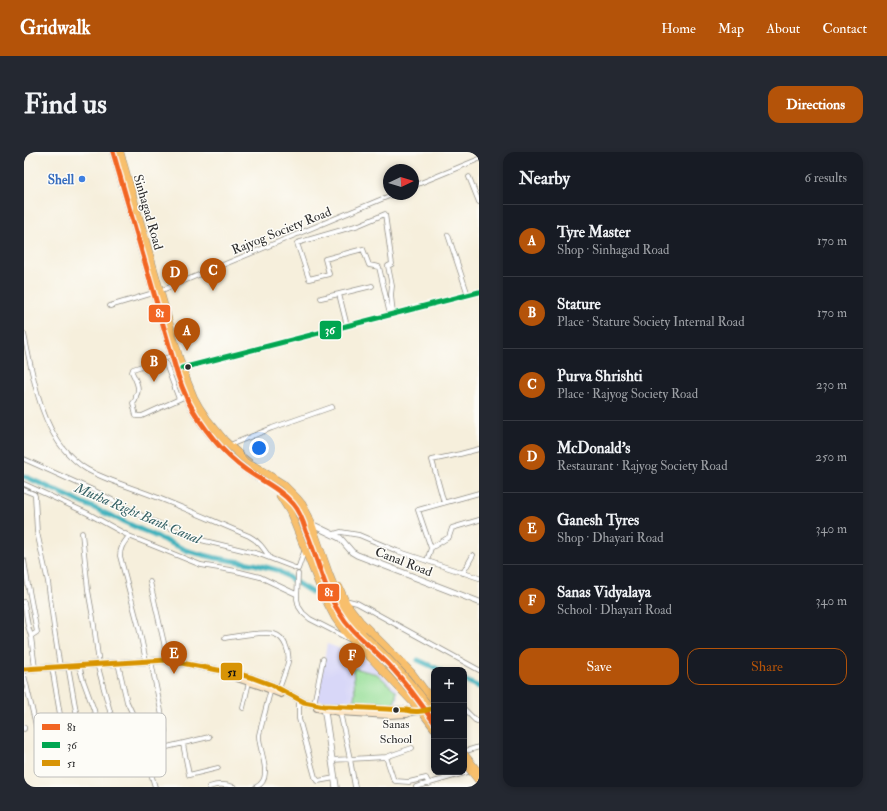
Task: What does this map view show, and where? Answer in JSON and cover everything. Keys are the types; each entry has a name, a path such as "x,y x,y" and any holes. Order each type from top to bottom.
{"main road":[{"name":"Sinhagad Road","path":"113,152 182,368 194,398 207,419 242,457 283,484 297,498 302,504 315,534"},
{"name":"Sinhagad Road","path":"120,152 134,214"},
{"name":"Sinhagad Road","path":"157,292 177,373 186,396 194,410 202,423 230,457 247,471 279,491 293,504 300,515 332,600 342,618 359,638"},
{"path":"24,669 166,660 229,671 253,678 298,703 307,706 324,708 406,710 412,712 422,712 431,709 392,661 359,638 345,632 335,618 324,597 290,512 274,488"},
{"path":"315,534 342,607 354,625 359,638 371,658 422,712 431,724"},
{"path":"315,534 322,543 344,600 360,621 412,673 431,699"},
{"path":"359,638 388,665 412,692 431,718"},
{"path":"223,671 228,675 249,682 279,689 304,702 340,712 389,715 407,714 412,712"},
{"path":"467,754 478,768"},
{"path":"467,754 479,773"},
{"path":"467,766 479,781"},
{"path":"467,771 479,785"}],"street":[{"path":"419,184 479,159"},
{"path":"469,177 479,202"},
{"name":"Rajyog Society Road","path":"110,306 157,292 383,199"},
{"path":"385,214 392,264 388,266 392,287 391,314 379,267 369,265 364,249 325,259 329,274 309,279 297,243 359,225 385,214"},
{"path":"448,235 468,295"},
{"path":"321,298 372,286"},
{"path":"384,289 392,287"},
{"path":"182,368 479,292"},
{"path":"338,294 347,326"},
{"path":"24,334 40,402 48,425 56,440 80,465 100,476 156,497 249,536 260,544 270,558"},
{"path":"172,356 133,369 132,372 139,389 133,404 136,416 142,416 186,396"},
{"path":"164,359 179,399"},
{"path":"230,445 332,407"},
{"path":"444,502 432,460 479,449"},
{"path":"24,459 95,491 150,520 201,540 259,554 298,569 305,548"},
{"path":"24,484 86,512 128,536 201,565 260,577 296,594"},
{"path":"24,490 34,494 35,496 37,532 48,582 60,667"},
{"path":"427,561 431,548 418,510 479,493"},
{"path":"431,548 448,537 452,528 479,520"},
{"name":"Canal Road","path":"311,524 340,538 352,552 357,555 479,602"},
{"path":"334,534 341,532 360,535 397,551 463,574 479,578"},
{"path":"82,533 88,590 99,664 98,667 110,713"},
{"path":"128,536 120,550 120,556 161,713"},
{"path":"463,574 473,555"},
{"path":"24,560 37,632 31,636"},
{"path":"298,574 296,594 299,607 303,613 310,619 359,638"},
{"path":"150,582 164,643 166,660"},
{"path":"344,600 357,603 479,670"},
{"path":"24,602 31,636 35,668"},
{"path":"225,638 265,634 274,634 278,636 285,643 289,655 288,663 279,689"},
{"path":"314,704 324,659"},
{"path":"118,663 127,702 132,713"},
{"path":"79,665 95,713"},
{"path":"68,666 76,713"},
{"path":"52,667 60,713"},
{"path":"24,676 34,718"},
{"path":"243,708 249,682"},
{"path":"256,787 260,785 263,780 265,771 265,763 259,736 271,687"},
{"path":"298,703 299,719 315,776 318,781 335,778"},
{"path":"324,708 336,787"},
{"path":"340,712 355,787"},
{"path":"467,712 478,721"},
{"path":"166,748 210,737"},
{"path":"183,744 189,775 218,768"},
{"path":"467,750 479,747"},
{"path":"332,760 386,757 412,748"},
{"path":"386,757 395,781 409,782 426,778 429,784"},
{"path":"467,770 478,768"},
{"path":"416,787 453,775"},
{"path":"152,777 155,787"},
{"path":"209,787 220,784 234,787"}],"shaded area":[{"path":"327,644 350,652 369,661 398,690 398,698 394,708 352,706 316,700"}],"green space":[{"path":"353,668 377,674 396,691 396,698 393,705 353,704 355,693"}],"waterway":[{"name":"Mutha Right Bank Canal","path":"24,476 188,551 277,570 311,592"},
{"name":"Mutha Right Bank Canal","path":"418,660 433,667"},
{"name":"Mutha Right Bank Canal","path":"467,681 479,687"}],"transit line":[{"name":"81","path":"113,152 177,373 193,410 213,439 229,456 246,470 282,494 295,507 302,520 329,593 343,619 353,631 396,673 431,718"},
{"name":"36","path":"182,368 479,292"},
{"name":"51","path":"24,669 166,660 229,671 272,685 304,702 324,706 410,711 423,711 431,709"}],"place":[{"name":"Shell","path":"82,179"},
{"name":"Purva Shrishti","path":"213,291"},
{"name":"McDonald's","path":"175,293"},
{"name":"Tyre Master","path":"187,351"},
{"name":"Stature","path":"154,382"},
{"name":"Ganesh Tyres","path":"174,674"},
{"name":"Sanas Vidyalaya","path":"352,676"},
{"name":"Sanas School","path":"396,710"}]}
